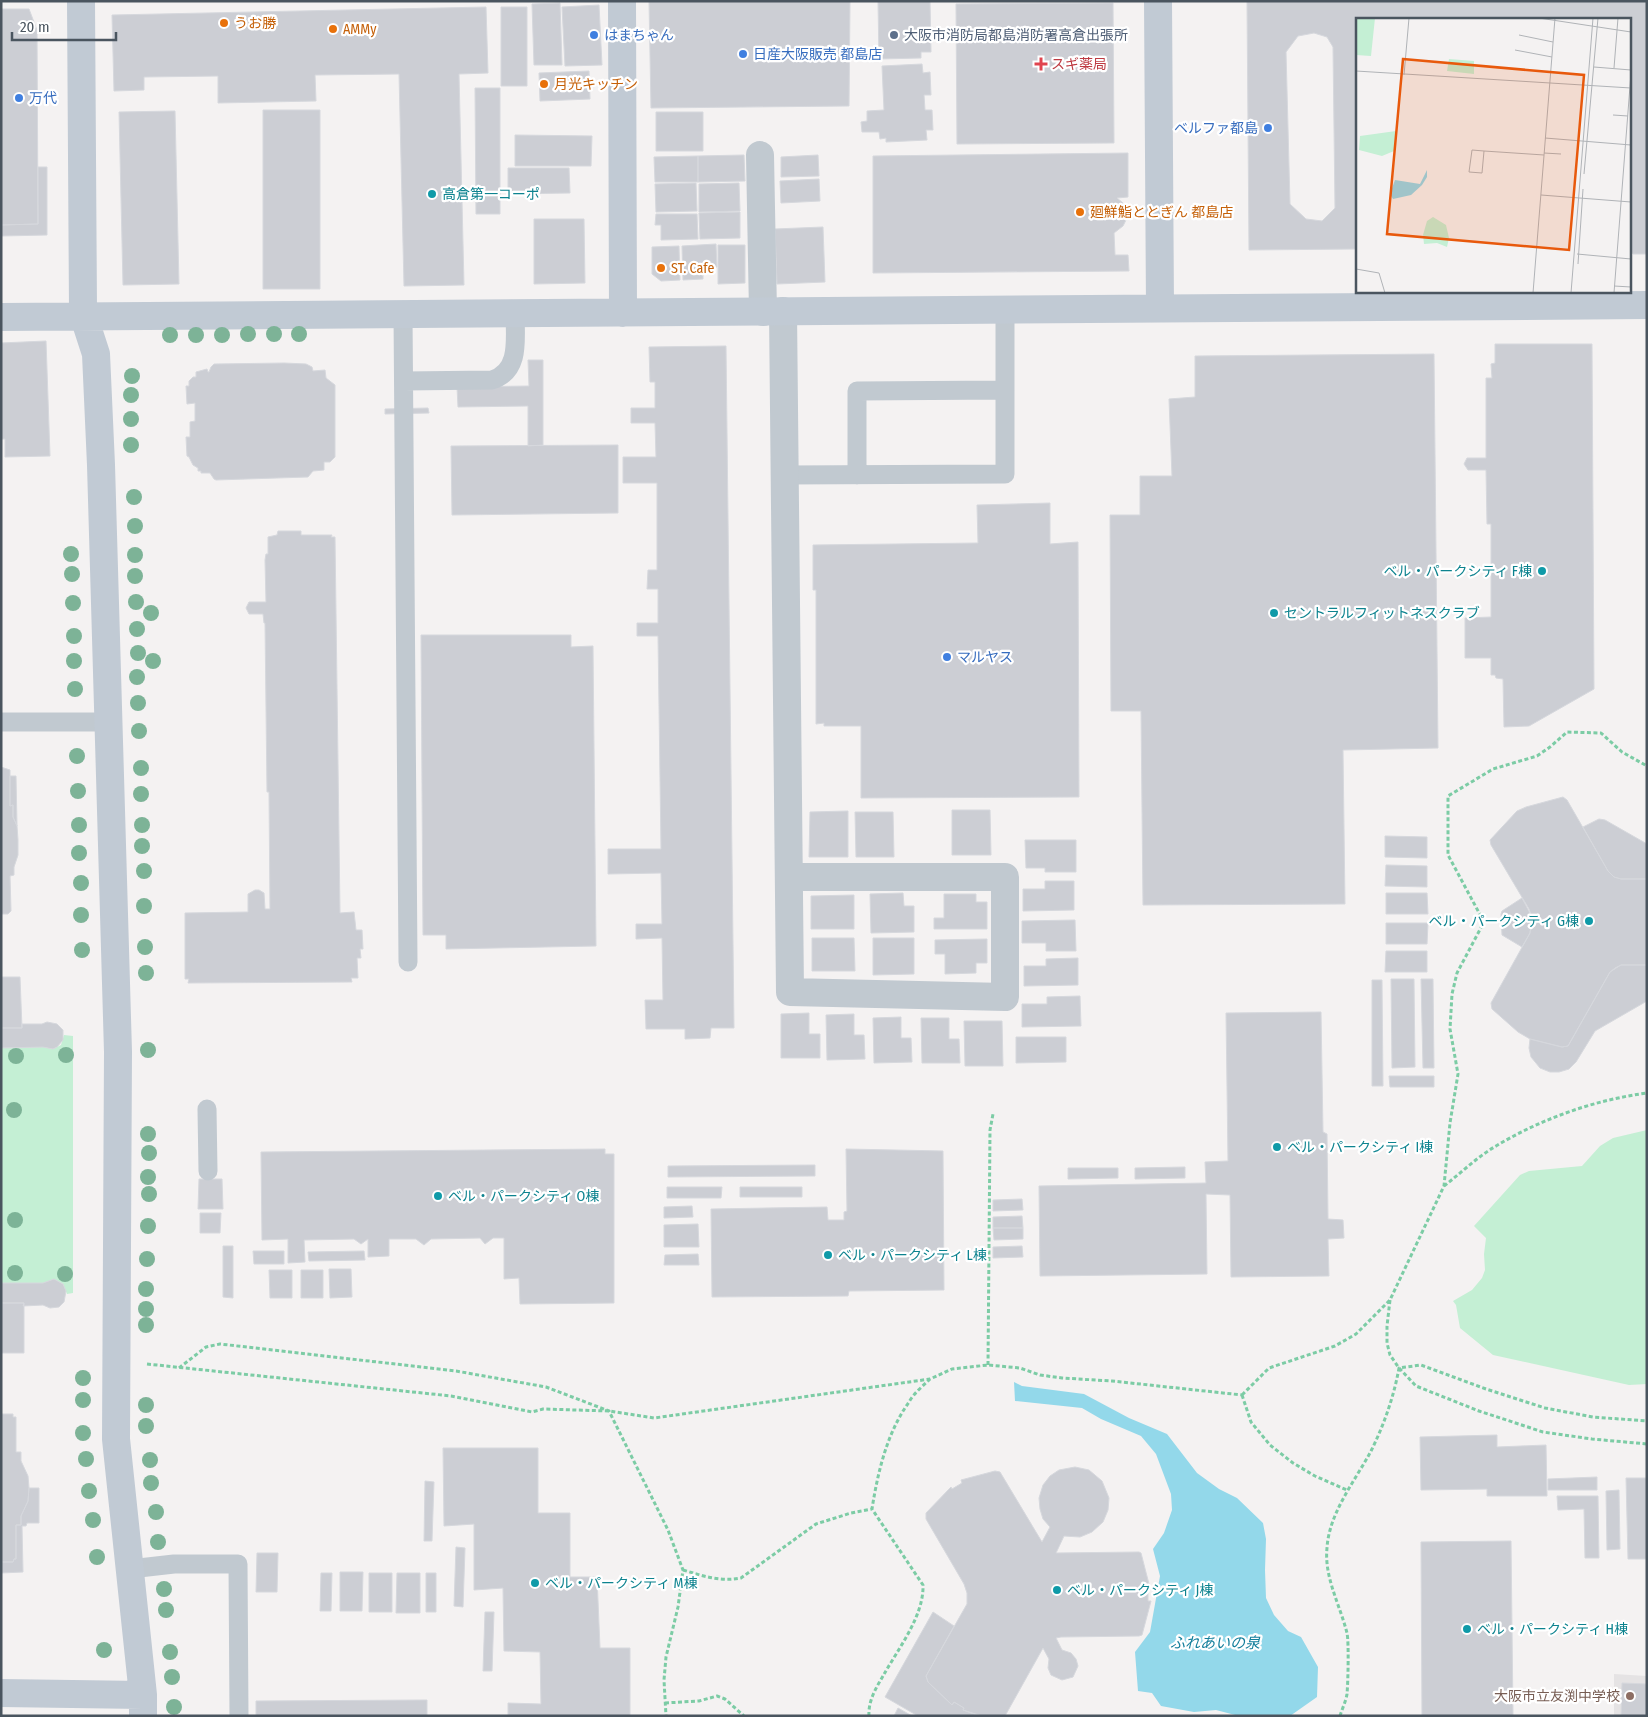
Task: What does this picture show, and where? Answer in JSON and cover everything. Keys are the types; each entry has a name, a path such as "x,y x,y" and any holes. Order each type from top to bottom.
{"street":[{"path":"1,1693 143,1705 116,1439 118,1052 102,465 96,354 84,317 81,1"},
{"path":"622,1 623,312"},
{"path":"1158,1 1160,308"},
{"path":"760,155 785,475 790,992 1005,997 1005,877 789,877"},
{"path":"1,317 1647,305"}],"lane":[{"path":"785,475 1004,474 1005,310"},
{"path":"404,381 492,380 500,377 511,364 514,355 515,313"},
{"path":"404,314 408,962"},
{"path":"857,475 857,391 1005,390"},
{"path":"1,722 108,722"},
{"path":"208,1109 208,1171"},
{"path":"130,1569 174,1564 238,1564 239,1716"}],"path":[{"path":"1647,766 1622,752 1601,733 1567,732 1537,756 1493,769 1448,796 1448,855 1484,922 1458,973 1452,994 1450,1028 1458,1074 1450,1123 1444,1186 1390,1300 1386,1344 1390,1355 1399,1368 1416,1386 1479,1411 1543,1432 1647,1444"},
{"path":"1444,1186 1494,1147 1529,1128 1564,1113 1598,1103 1647,1093"},
{"path":"988,1364 990,1130 993,1114"},
{"path":"1242,1395 1269,1368 1335,1346 1356,1334 1390,1300"},
{"path":"179,1368 206,1347 220,1344 456,1370 546,1387 609,1410 668,1530 682,1570 678,1607 666,1657 664,1680 666,1716"},
{"path":"139,1364 451,1396 532,1412 543,1409 609,1410 654,1418 930,1379 952,1369 988,1364 1020,1368 1040,1375 1062,1378 1130,1382 1242,1395"},
{"path":"1399,1368 1421,1365 1545,1408 1593,1417 1647,1421"},
{"path":"1340,1716 1347,1695 1347,1635 1330,1576 1326,1548 1331,1529 1347,1490 1371,1451 1394,1393 1399,1368"},
{"path":"869,1716 873,1693 918,1615 924,1596 923,1585 872,1508 876,1484 883,1455 895,1428 909,1401 930,1379"},
{"path":"1242,1395 1251,1422 1270,1445 1292,1463 1315,1476 1347,1490"},
{"path":"682,1570 714,1579 728,1580 741,1578 816,1524 872,1508"},
{"path":"665,1703 699,1700 717,1696 726,1699 744,1716"}],"shaded area":[{"name":"大阪市立友渕中学校","path":"1614,1674 1647,1676 1647,1716 1614,1716"}],"green space":[{"path":"64,1035 73,1036 73,1293 67,1294 63,1284 54,1279 43,1283 1,1283 1,1048 43,1047 53,1049 61,1045"},
{"path":"1647,1130 1647,1384 1629,1385 1493,1355 1460,1328 1456,1305 1453,1301 1472,1290 1482,1278 1485,1270 1486,1238 1474,1226 1520,1175 1529,1171 1582,1166 1600,1146 1613,1138"}],"water":[{"name":"ふれあいの泉","path":"1014,1382 1022,1386 1084,1394 1129,1418 1167,1434 1197,1473 1219,1489 1237,1498 1263,1523 1266,1539 1266,1598 1274,1615 1288,1631 1301,1637 1318,1667 1317,1697 1290,1716 1239,1716 1216,1710 1194,1712 1161,1706 1152,1693 1138,1691 1135,1652 1150,1632 1160,1576 1153,1549 1164,1533 1172,1510 1171,1494 1156,1454 1141,1436 1101,1419 1082,1408 1015,1401"}],"building":[{"path":"649,1 850,1 849,106 651,108"},
{"path":"878,1 930,1 931,52 921,52 921,58 879,59"},
{"name":"ベルファ都島","path":"1247,1 1647,1 1647,254 1633,254 1630,250 1630,18 1356,18 1356,249 1249,250","holes":["1314,33 1327,37 1333,47 1335,208 1322,221 1306,219 1290,204 1286,52 1298,36"]},
{"path":"560,3 562,65 534,65 532,4"},
{"path":"1113,3 1114,143 957,144 956,4"},
{"path":"599,5 602,65 565,66 562,7"},
{"name":"高倉第一コーポ","path":"486,7 488,73 459,74 464,285 404,286 399,74 315,75 316,101 218,103 218,76 144,77 144,90 114,91 112,15"},
{"path":"501,7 527,7 527,86 501,86"},
{"name":"万代","path":"1,9 29,9 37,30 38,224 1,225"},
{"path":"922,64 923,73 930,72 931,95 924,95 925,110 932,110 933,130 926,130 927,140 886,142 886,138 880,139 879,132 862,132 861,122 867,121 867,111 884,110 882,66"},
{"path":"589,71 590,99 540,101 539,73"},
{"path":"475,88 500,88 500,214 476,214"},
{"path":"263,110 320,110 320,289 263,289"},
{"path":"175,111 179,284 123,285 119,112"},
{"path":"656,112 703,112 703,151 656,151"},
{"path":"515,135 592,136 591,166 515,166"},
{"path":"1128,153 1128,197 1117,198 1126,208 1126,220 1123,226 1114,233 1115,255 1128,255 1129,271 873,273 873,156"},
{"path":"744,155 745,181 698,182 698,156"},
{"path":"818,155 819,176 781,177 781,157"},
{"path":"698,156 698,182 655,182 654,157"},
{"path":"38,167 47,167 47,235 1,236 1,225 38,224"},
{"path":"508,168 569,168 570,193 508,194"},
{"path":"819,179 820,201 781,203 780,181"},
{"path":"696,183 697,211 656,212 655,184"},
{"path":"739,183 740,211 699,212 699,184"},
{"path":"740,212 740,238 700,239 699,213"},
{"path":"656,214 697,214 698,239 661,240 661,225 655,225"},
{"path":"534,219 584,219 585,283 534,284"},
{"path":"823,227 825,282 777,284 775,229"},
{"path":"716,244 717,267 703,268 703,279 683,280 682,246"},
{"path":"718,245 745,245 745,283 718,284"},
{"path":"679,246 680,280 661,281 652,274 652,247"},
{"path":"46,341 50,456 5,457 5,439 1,439 1,343"},
{"name":"ベル・パークシティ F棟","path":"1495,344 1592,344 1594,689 1529,726 1504,727 1503,679 1491,675 1491,658 1465,658 1465,618 1491,617 1491,524 1487,524 1486,470 1468,470 1464,464 1467,458 1486,458 1486,378 1492,378 1491,364 1495,363"},
{"path":"726,346 734,1028 711,1028 710,1038 685,1039 685,1029 646,1029 645,1000 663,1000 662,938 636,939 636,924 662,924 661,873 608,874 608,849 661,849 658,636 637,636 637,623 658,623 658,589 647,589 648,570 657,570 657,483 623,483 623,457 656,457 655,423 631,423 631,408 655,408 655,382 650,382 649,347"},
{"name":"セントラルフィットネスクラブ","path":"1434,354 1438,748 1343,750 1345,904 1143,905 1141,711 1111,711 1110,515 1140,515 1140,476 1172,476 1169,399 1195,397 1195,356"},
{"path":"528,360 543,360 543,445 528,446 528,406 458,407 457,387 529,386"},
{"path":"214,364 306,364 312,367 313,371 325,370 326,378 335,385 335,457 330,462 324,462 324,470 313,471 308,477 216,480 210,473 198,471 198,468 193,465 187,456 186,437 190,437 190,422 195,421 195,403 187,404 186,386 189,386 189,381 193,377 196,377 196,372 207,369 209,372"},
{"path":"428,408 429,413 385,414 385,409"},
{"path":"618,445 618,513 452,515 451,446"},
{"name":"マルヤス","path":"1050,503 1050,544 1078,542 1079,797 861,798 861,726 824,726 824,723 816,724 816,590 813,590 813,545 978,543 977,505"},
{"path":"278,531 301,531 301,535 332,535 331,537 335,537 340,913 354,912 356,930 362,930 363,949 360,949 361,958 357,958 358,978 351,978 352,982 188,983 189,979 185,979 185,913 248,912 248,894 255,890 264,893 265,909 270,909 265,623 263,614 249,614 246,608 249,602 266,602 265,560 266,554 268,554 268,537 277,535"},
{"path":"421,635 571,635 571,647 593,646 596,946 446,949 446,935 423,935"},
{"path":"1,767 10,770 10,806 13,805 13,817 17,826 18,840 18,855 14,867 14,875 10,876 11,911 8,914 1,914"},
{"path":"10,776 16,776 17,826 13,817 13,805 10,806"},
{"name":"ベル・パークシティ G棟","path":"1563,797 1567,800 1608,871 1614,877 1621,879 1647,879 1647,965 1621,965 1610,972 1568,1046 1562,1047 1530,1039 1518,1032 1492,1009 1491,1003 1530,933 1532,917 1491,845 1490,840 1517,811"},
{"path":"952,810 990,810 991,855 952,855"},
{"path":"848,811 848,857 809,857 810,812"},
{"path":"855,812 893,812 894,857 856,857"},
{"path":"1599,819 1605,820 1647,844 1647,879 1621,879 1614,877 1608,871 1583,827"},
{"path":"1385,836 1427,837 1427,858 1385,857"},
{"path":"1025,840 1076,840 1076,872 1045,872 1045,868 1026,868"},
{"path":"1386,865 1427,866 1427,887 1385,886"},
{"path":"1045,881 1074,881 1074,910 1023,911 1023,889 1045,889"},
{"path":"903,893 904,906 914,906 914,932 871,933 870,894"},
{"path":"1386,893 1427,893 1428,914 1386,914"},
{"path":"944,894 976,894 976,902 987,902 987,929 934,929 934,918 944,918"},
{"path":"854,895 854,929 811,929 811,896"},
{"path":"1522,898 1532,917 1530,933 1522,947 1502,935 1501,914 1502,911"},
{"path":"1075,920 1076,951 1046,951 1046,943 1022,943 1022,921"},
{"path":"1386,923 1428,923 1427,944 1386,944"},
{"path":"812,938 854,938 855,971 812,971"},
{"path":"873,938 914,938 914,974 873,975"},
{"path":"987,939 987,963 976,963 976,973 945,974 945,954 935,954 935,940"},
{"path":"1386,951 1427,951 1427,972 1385,972"},
{"path":"1078,958 1078,985 1024,986 1024,966 1046,966 1046,959"},
{"path":"1621,965 1647,965 1647,1001 1595,1031 1576,1062 1569,1069 1550,1072 1540,1068 1531,1057 1530,1039 1562,1047 1568,1046 1610,972"},
{"path":"1,977 20,977 22,1028 1,1028"},
{"path":"1391,979 1414,979 1415,1067 1392,1068"},
{"path":"1421,979 1433,979 1434,1068 1423,1068"},
{"path":"1372,980 1382,980 1383,1086 1372,1086"},
{"path":"1080,996 1081,1026 1022,1027 1022,1004 1047,1004 1047,997"},
{"name":"ベル・パークシティ I棟","path":"1321,1012 1323,1132 1327,1134 1328,1219 1343,1220 1344,1238 1328,1239 1329,1276 1231,1277 1230,1195 1206,1194 1207,1274 1040,1276 1039,1186 1206,1183 1205,1162 1228,1161 1226,1013"},
{"path":"809,1013 809,1034 820,1034 820,1058 781,1058 781,1014"},
{"path":"854,1014 854,1035 864,1035 865,1059 827,1060 826,1015"},
{"path":"901,1017 901,1038 911,1038 912,1062 874,1063 873,1018"},
{"path":"921,1018 949,1018 949,1039 959,1039 960,1063 922,1063"},
{"path":"964,1021 1002,1021 1003,1066 965,1066"},
{"path":"47,1022 57,1024 63,1030 63,1040 57,1047 53,1049 43,1047 1,1048 1,1028 22,1028 22,1024 42,1024"},
{"path":"1016,1037 1066,1037 1066,1062 1016,1063"},
{"path":"1389,1076 1434,1076 1434,1087 1390,1087"},
{"name":"ベル・パークシティ O棟","path":"605,1149 605,1154 614,1154 614,1303 520,1304 519,1278 504,1279 504,1238 493,1238 485,1244 480,1238 431,1239 424,1245 416,1239 389,1239 389,1256 368,1257 368,1239 361,1244 354,1239 304,1240 305,1262 288,1263 288,1239 262,1240 261,1152"},
{"name":"ベル・パークシティ L棟","path":"846,1149 943,1151 944,1290 849,1291 848,1296 712,1297 711,1209 827,1207 828,1220 844,1220 844,1212 847,1211"},
{"path":"815,1165 815,1176 668,1177 668,1166"},
{"path":"1185,1167 1185,1178 1135,1179 1135,1168"},
{"path":"1068,1168 1118,1168 1118,1178 1068,1179"},
{"path":"199,1179 222,1179 223,1209 198,1209"},
{"path":"667,1187 722,1187 721,1198 667,1198"},
{"path":"740,1187 802,1187 802,1197 740,1197"},
{"path":"1022,1199 1023,1210 993,1211 993,1200"},
{"path":"692,1206 693,1217 664,1218 664,1207"},
{"path":"200,1213 221,1213 220,1233 200,1233"},
{"path":"1022,1216 1023,1228 993,1228 993,1217"},
{"path":"698,1224 699,1247 664,1247 664,1225"},
{"path":"993,1228 1023,1228 1023,1239 994,1240"},
{"path":"223,1246 233,1246 233,1298 223,1297"},
{"path":"1022,1246 1023,1257 993,1258 993,1247"},
{"path":"253,1251 284,1251 284,1264 254,1264"},
{"path":"364,1251 365,1260 309,1261 308,1252"},
{"path":"698,1254 699,1265 664,1265 665,1255"},
{"path":"329,1269 351,1269 352,1297 330,1298"},
{"path":"269,1270 292,1270 292,1298 270,1298"},
{"path":"301,1270 323,1270 323,1298 301,1298"},
{"path":"54,1279 63,1284 66,1291 64,1302 59,1307 50,1308 43,1305 23,1306 24,1303 1,1303 1,1283 43,1283"},
{"path":"1,1303 24,1303 24,1353 1,1353"},
{"path":"1,1414 13,1414 13,1417 16,1417 16,1452 21,1452 21,1461 28,1476 29,1488 28,1501 21,1516 21,1525 16,1525 16,1559 13,1562 1,1562"},
{"path":"1497,1435 1497,1447 1546,1445 1547,1496 1487,1496 1487,1489 1421,1490 1420,1437"},
{"name":"ベル・パークシティ M棟","path":"443,1448 538,1448 538,1513 570,1513 570,1577 597,1577 600,1648 630,1648 630,1716 508,1716 508,1703 541,1704 540,1652 504,1651 503,1588 474,1590 474,1524 444,1526"},
{"name":"ベル・パークシティ J棟","path":"1075,1467 1089,1470 1102,1481 1109,1498 1108,1510 1103,1522 1092,1532 1080,1537 1064,1536 1056,1553 1141,1553 1150,1588 1148,1588 1148,1601 1151,1601 1142,1635 1056,1638 1062,1650 1071,1653 1076,1659 1078,1666 1073,1677 1062,1680 1051,1675 1048,1668 1049,1659 1043,1648 1005,1716 982,1716 963,1710 964,1708 954,1702 952,1705 928,1682 926,1676 967,1604 967,1593 964,1584 926,1519 926,1513 951,1487 952,1489 962,1483 961,1480 995,1471 1000,1472 1042,1542 1050,1527 1043,1519 1040,1509 1039,1498 1043,1485 1050,1476 1059,1470"},
{"path":"1597,1477 1597,1490 1548,1490 1548,1479"},
{"path":"1626,1478 1647,1478 1647,1559 1628,1559"},
{"path":"425,1481 434,1482 432,1541 424,1541"},
{"path":"29,1488 39,1488 39,1523 27,1523 26,1526 22,1526 23,1572 1,1573 1,1562 13,1562 16,1559 16,1525 21,1525 21,1516 28,1501"},
{"path":"1619,1490 1620,1549 1607,1550 1606,1491"},
{"path":"1557,1496 1598,1496 1599,1558 1585,1558 1584,1509 1558,1510"},
{"name":"ベル・パークシティ H棟","path":"1511,1541 1513,1716 1422,1716 1421,1542"},
{"path":"456,1547 465,1548 463,1607 454,1606"},
{"path":"257,1553 278,1553 277,1592 256,1592"},
{"path":"340,1572 363,1572 362,1611 340,1611"},
{"path":"321,1573 332,1573 331,1611 320,1611"},
{"path":"369,1573 392,1573 392,1612 369,1612"},
{"path":"397,1573 420,1573 420,1613 396,1613"},
{"path":"426,1573 436,1573 436,1612 426,1612"},
{"path":"485,1612 494,1612 492,1671 483,1671"},
{"path":"933,1612 954,1626 926,1676 928,1682 952,1705 954,1702 964,1708 963,1710 979,1716 918,1716 885,1697"},
{"name":"大阪市立友渕中学校","path":"1622,1683 1647,1684 1647,1716 1621,1716"},
{"path":"427,1700 427,1716 256,1716 256,1701"},
{"path":"898,1708 912,1716 894,1716"}],"place":[{"name":"うお勝","path":"224,23"},
{"name":"AMMy","path":"333,29"},
{"name":"はまちゃん","path":"594,35"},
{"name":"大阪市消防局都島消防署高倉出張所","path":"894,35"},
{"name":"日産大阪販売 都島店","path":"743,54"},
{"name":"スギ薬局","path":"1041,64"},
{"name":"月光キッチン","path":"544,84"},
{"name":"万代","path":"19,98"},
{"name":"ベルファ都島","path":"1268,128"},
{"name":"高倉第一コーポ","path":"432,194"},
{"name":"廻鮮鮨ととぎん 都島店","path":"1080,212"},
{"name":"ST. Cafe","path":"661,268"},
{"name":"ベル・パークシティ F棟","path":"1542,571"},
{"name":"セントラルフィットネスクラブ","path":"1274,613"},
{"name":"マルヤス","path":"947,657"},
{"name":"ベル・パークシティ G棟","path":"1589,921"},
{"name":"ベル・パークシティ I棟","path":"1277,1147"},
{"name":"ベル・パークシティ O棟","path":"438,1196"},
{"name":"ベル・パークシティ L棟","path":"828,1255"},
{"name":"ベル・パークシティ M棟","path":"535,1583"},
{"name":"ベル・パークシティ J棟","path":"1057,1590"},
{"name":"ベル・パークシティ H棟","path":"1467,1629"},
{"name":"大阪市立友渕中学校","path":"1630,1696"}]}
